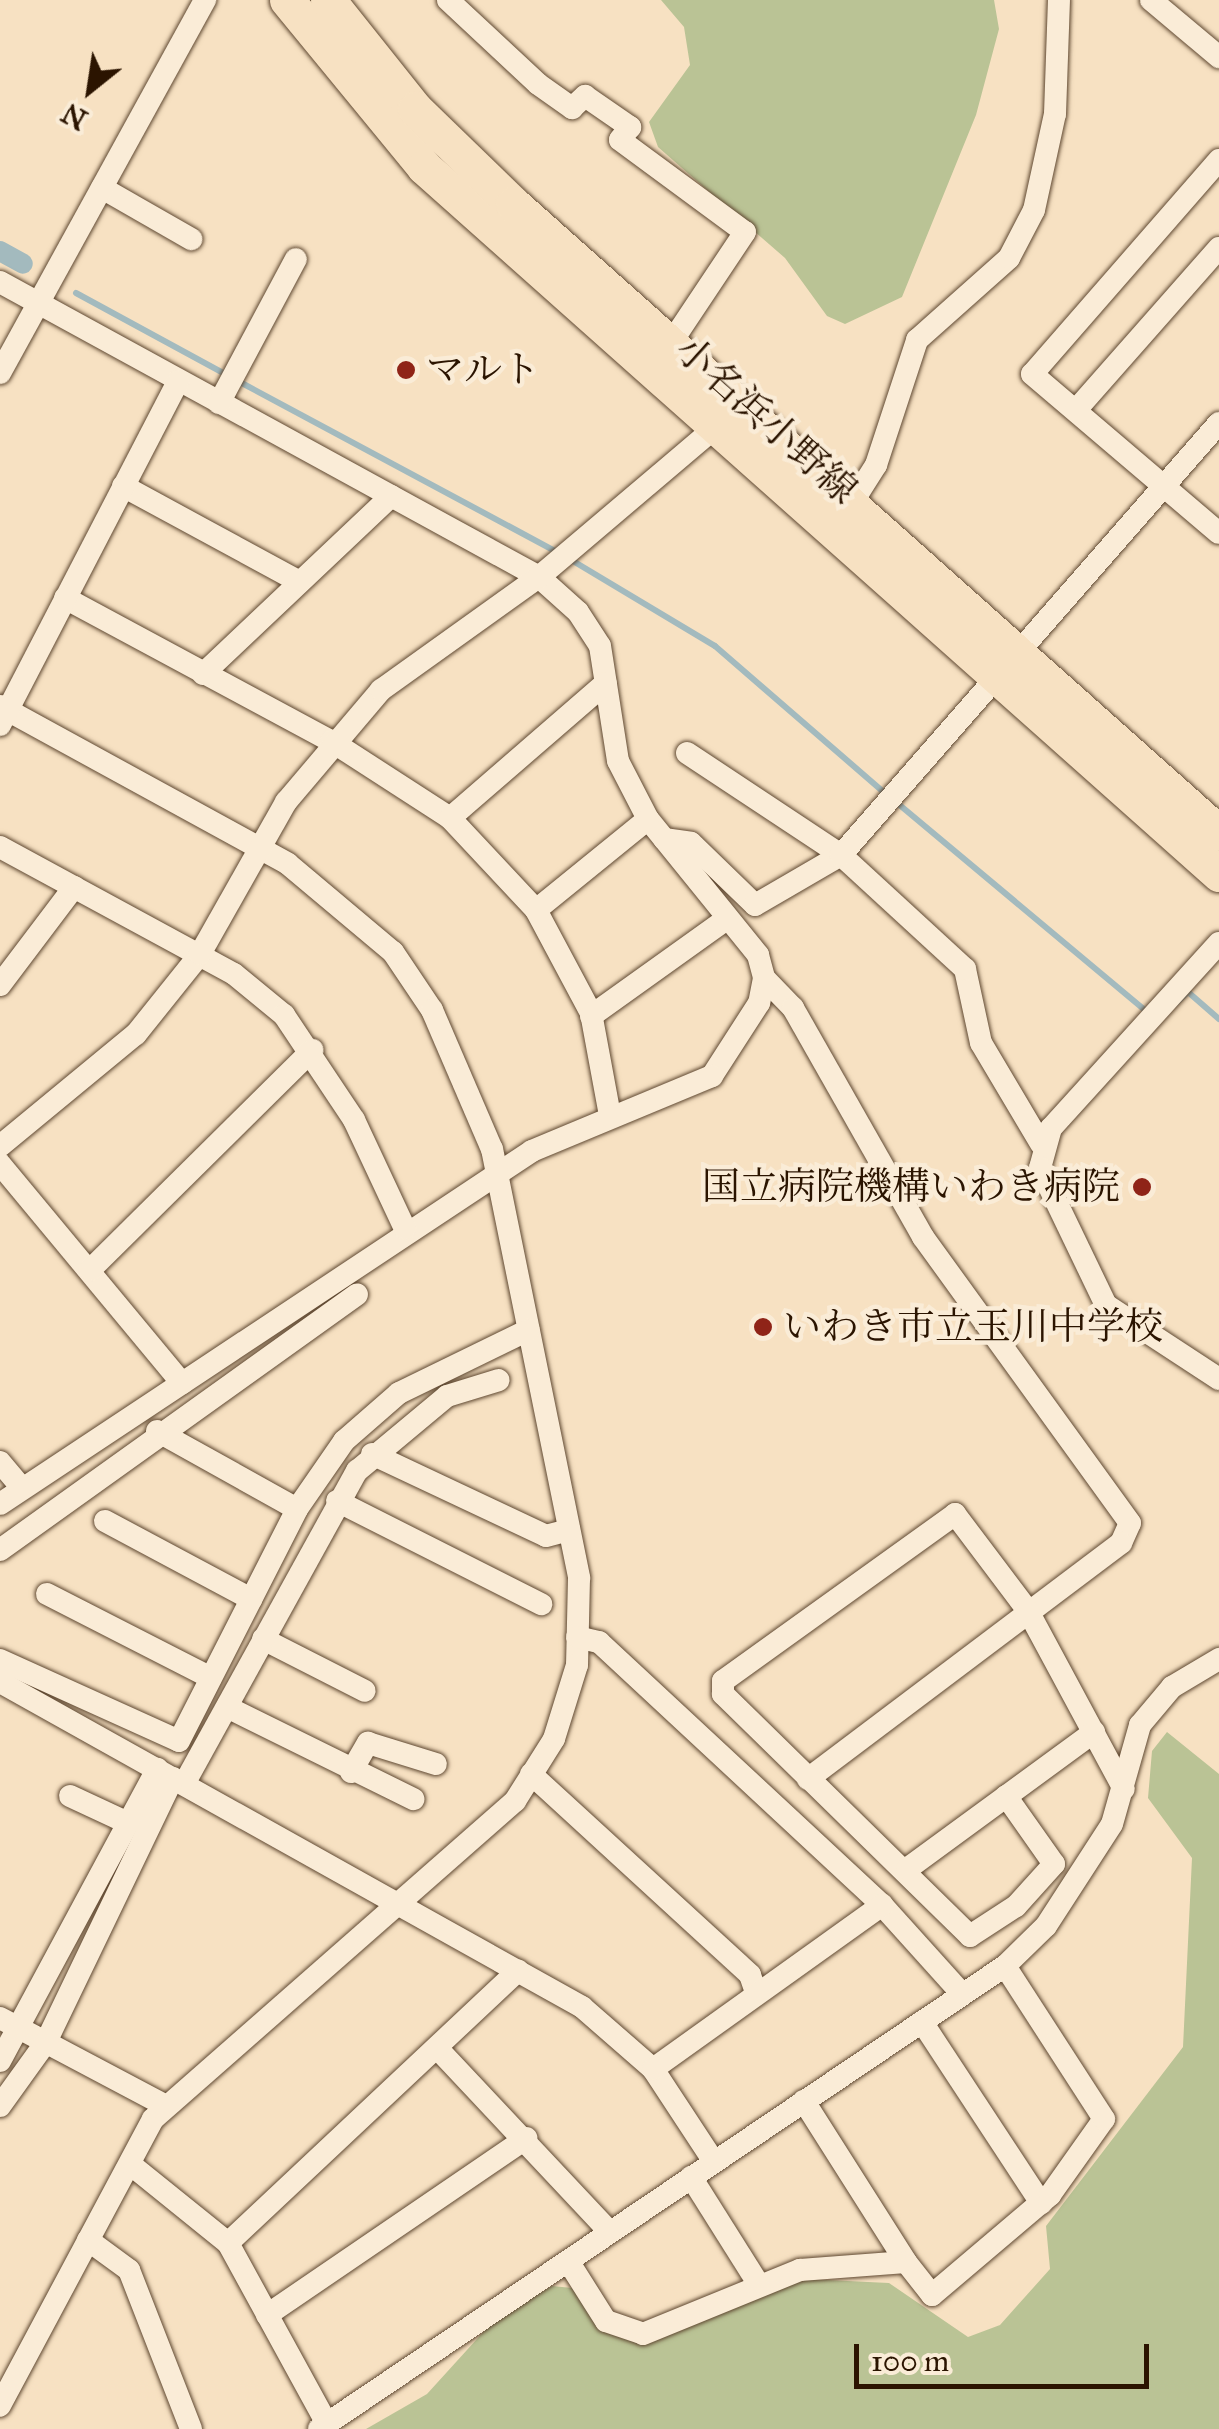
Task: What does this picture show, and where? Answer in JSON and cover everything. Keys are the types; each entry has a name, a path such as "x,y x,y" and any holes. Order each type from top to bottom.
{"main road":[{"name":"小名浜小野線","path":"288,0 424,167 714,432 1219,832"},
{"name":"小名浜小野線","path":"328,0 415,109 850,506 1002,662 1219,874"}],"street":[{"path":"0,372 205,0"},
{"path":"448,0 560,100 572,108 586,96 630,126 620,140 746,232 671,343"},
{"path":"850,506 876,465 917,340 1008,258 1034,210 1055,114 1059,0"},
{"path":"1160,2 1219,58"},
{"path":"1219,160 1032,374 1219,534"},
{"path":"102,188 191,239"},
{"path":"1076,410 1219,248"},
{"path":"219,403 296,260"},
{"path":"0,282 539,577 600,646 618,761 648,819 758,955 764,978 759,1003 712,1076 610,1116 496,1175 405,1229 0,1504"},
{"path":"0,2406 130,2164 166,2106 468,1846 531,1774 554,1739 577,1636 569,1530 496,1175 465,1074 392,952 261,848 3,714 178,380"},
{"path":"0,1146 136,1034 200,954 261,848 331,741 381,690 539,577 714,432 738,405"},
{"path":"664,839 691,842 755,905 841,855 1002,662 1219,423"},
{"path":"124,486 300,582"},
{"path":"202,674 391,496"},
{"path":"65,598 331,741 450,818 536,910 591,1016 610,1116"},
{"path":"450,818 606,683"},
{"path":"687,753 841,855 964,968 981,1043 1041,1144 1040,1168 1106,1305 1219,1379"},
{"path":"536,910 648,819"},
{"path":"0,847 200,954 284,1015 312,1050 405,1229"},
{"path":"0,985 74,887"},
{"path":"591,1016 728,918"},
{"path":"1041,1144 1219,943"},
{"path":"764,978 792,1008 923,1237 1130,1523 1121,1543 808,1779"},
{"path":"90,1270 312,1050"},
{"path":"0,1164 182,1383"},
{"path":"0,1550 157,1431 357,1294"},
{"path":"1,1657 179,1741 297,1510 344,1441 399,1393 497,1337 528,1330"},
{"path":"0,2060 9,2023 128,1824 227,1707 337,1501 372,1454 447,1396 499,1380"},
{"path":"157,1431 297,1510"},
{"path":"372,1454 546,1536 569,1530"},
{"path":"0,1462 22,1488"},
{"path":"337,1501 541,1604"},
{"path":"1006,1796 1054,1864 1016,1906 970,1936 908,1869 808,1779 723,1694 723,1681 955,1514 1028,1611 1124,1789"},
{"path":"104,1521 251,1599"},
{"path":"46,1594 211,1678"},
{"path":"577,1636 599,1642 882,1906 962,1994"},
{"path":"263,1639 365,1691"},
{"path":"130,2164 228,2243 323,2426 1005,1966 1082,1874 1124,1789 1140,1725 1172,1686 1219,1659"},
{"path":"0,1682 582,2007 652,2069 714,2162"},
{"path":"227,1707 351,1772 413,1799"},
{"path":"908,1869 1094,1732"},
{"path":"351,1772 368,1743 436,1764"},
{"path":"531,1774 750,1975 756,1992"},
{"path":"0,2106 46,2042 171,1777"},
{"path":"70,1796 128,1824"},
{"path":"652,2069 882,1906"},
{"path":"804,2101 906,2262 932,2295 1041,2203 1104,2108 1005,1966"},
{"path":"228,2243 518,1970"},
{"path":"922,2022 1041,2203"},
{"path":"9,2023 166,2106"},
{"path":"438,2049 526,2138 610,2232"},
{"path":"267,2315 526,2138"},
{"path":"691,2177 758,2282"},
{"path":"88,2240 129,2270 191,2429"},
{"path":"568,2261 606,2321 643,2334 758,2282 841,2264 906,2262"}],"green space":[{"path":"661,0 994,0 999,29 976,115 902,297 845,324 827,316 785,258 658,147 649,122 690,65 684,27"},
{"path":"1167,1732 1219,1774 1219,2429 366,2429 427,2394 496,2318 552,2286 572,2288 626,2339 785,2278 889,2283 968,2337 1000,2325 1050,2269 1046,2226 1183,2047 1192,1858 1148,1798 1152,1751"}],"waterway":[{"path":"0,251 23,264"},
{"path":"76,293 227,375"},
{"path":"238,381 557,552"},
{"path":"568,558 715,646 886,794"},
{"path":"896,802 1147,1012"},
{"path":"1157,1020 1188,992 1219,1019"}],"place":[{"name":"マルト","path":"406,370"},
{"name":"国立病院機構いわき病院","path":"1142,1187"},
{"name":"いわき市立玉川中学校","path":"763,1327"}]}
